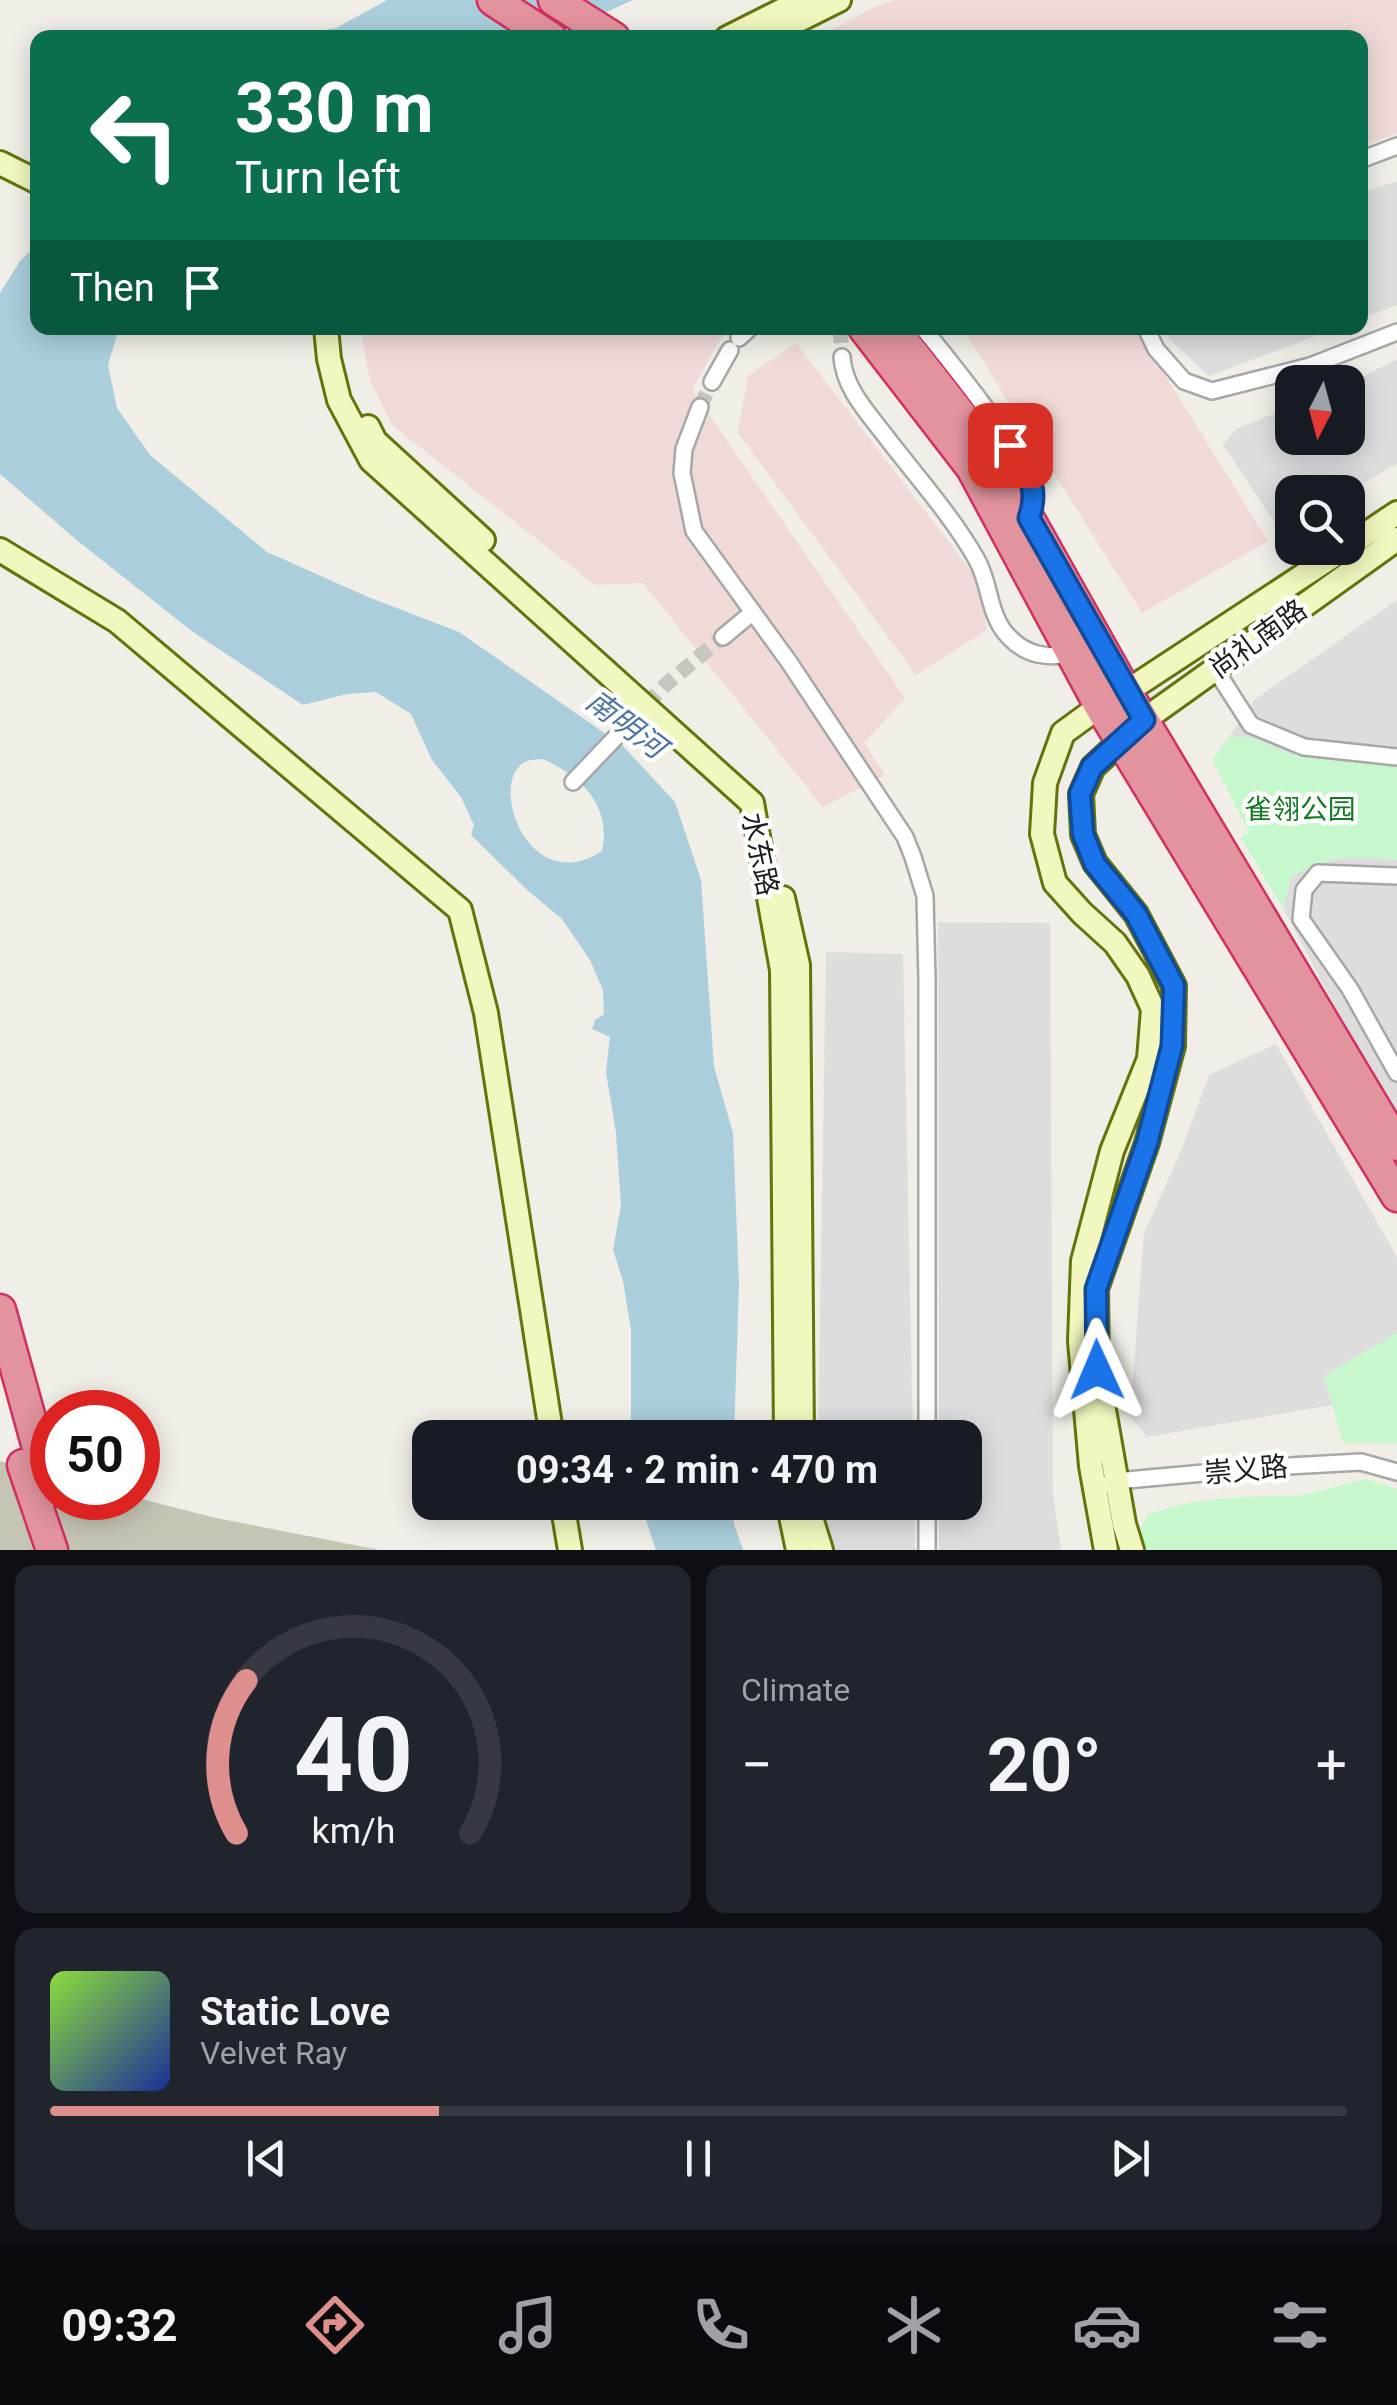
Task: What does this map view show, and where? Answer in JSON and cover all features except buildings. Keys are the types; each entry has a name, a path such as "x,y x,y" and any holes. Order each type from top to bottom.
{"highway":[{"path":"493,0 538,30"},
{"path":"554,0 601,30"},
{"path":"870,335 1029,518 1113,699 1397,1196"},
{"path":"897,335 984,464 1072,654 1113,699"},
{"path":"1132,730 1299,980 1397,1144"},
{"path":"0,1310 30,1419"},
{"path":"0,1390 52,1550"},
{"path":"62,1520 72,1550"}],"main road":[{"path":"743,30 803,0"},
{"path":"779,30 839,0"},
{"path":"0,163 30,178"},
{"name":"水东路","path":"327,335 339,400 371,460 752,803 782,970 786,1420"},
{"name":"水东路","path":"341,335 352,391 375,441 760,793 798,965 802,1420"},
{"name":"尚礼南路","path":"1365,534 1397,513"},
{"name":"尚礼南路","path":"1106,1485 1097,1370 1096,1289 1147,1143 1172,1046 1174,986 1136,914 1095,864 1083,834 1080,794 1092,767 1132,730 1397,539"},
{"path":"0,550 117,621 460,910 486,1013 549,1420"},
{"name":"尚礼南路","path":"1106,1485 1091,1466 1080,1342 1082,1261 1112,1151 1149,1060 1153,1009 1138,976 1115,944 1055,884 1042,834 1045,783 1063,733 1318,565"},
{"path":"1106,1485 1106,1550"},
{"path":"1106,1485 1132,1550"},
{"path":"565,1520 570,1550"},
{"path":"792,1520 798,1550"},
{"path":"811,1520 820,1550"}],"street":[{"path":"1368,157 1397,146"},
{"path":"1149,335 1184,382 1212,392 1310,366 1397,332"},
{"path":"928,335 992,416 1027,474 1036,497 1029,518"},
{"path":"712,382 740,339"},
{"path":"842,357 855,396 978,562 991,609 1007,636 1030,653 1053,658 1072,654"},
{"path":"700,407 684,449 682,473 694,530 905,837 924,896 927,1420"},
{"path":"724,637 753,612"},
{"path":"1215,670 1251,726 1304,746 1397,757"},
{"path":"573,782 615,738"},
{"path":"1397,876 1318,873 1304,890 1301,920 1350,989 1397,1074"},
{"path":"1299,980 1328,960"},
{"name":"崇义路","path":"1106,1485 1361,1462 1397,1472"},
{"path":"927,1520 927,1550"}],"shaded area":[{"path":"895,0 1397,0 1397,134 1368,143 1368,30 831,30"},
{"path":"1397,181 1397,305 1368,316 1368,191"},
{"path":"361,335 724,335 692,390 905,698 864,743 885,775 823,807 643,583 595,585 393,426 370,381"},
{"path":"966,335 1140,335 1268,541 1142,613"},
{"path":"1169,335 1318,335 1209,376"},
{"path":"796,343 978,580 987,630 916,675 738,433 748,376"},
{"path":"1397,359 1397,464 1365,482 1365,475 1275,475 1275,523 1223,445 1236,429 1275,413 1275,455 1365,455 1365,375"},
{"path":"1397,600 1397,767 1291,754 1249,737 1229,737 1254,700"},
{"path":"1358,856 1397,860 1397,1113 1283,908 1292,876 1318,862"},
{"path":"938,922 1050,923 1053,1494 1061,1550 939,1550 939,1520 982,1520 982,1420 939,1420"},
{"path":"826,952 903,954 913,1420 818,1420"},
{"path":"1276,1044 1397,1257 1397,1333 1324,1376 1332,1405 1147,1437 1130,1416 1144,1233 1181,1151 1209,1075"},
{"path":"0,1461 30,1469 30,1520 160,1520 160,1504 380,1550 0,1550"},
{"path":"825,1520 914,1520 915,1550 833,1550"}],"green space":[{"name":"雀翎公园","path":"1229,737 1249,737 1291,754 1397,767 1397,860 1343,859 1306,869 1292,876 1283,908 1241,838 1249,832 1212,760"},
{"path":"1397,1333 1397,1443 1343,1443 1324,1376"},
{"path":"1366,1479 1397,1489 1397,1550 1144,1550 1139,1531 1148,1514 1225,1498 1303,1495"}],"water":[{"path":"387,0 633,0 566,30 326,30"},
{"path":"30,252 30,335 117,335 108,365 117,408 150,455 267,552 459,632 623,746 675,802 701,880 714,1067 733,1133 739,1285 735,1420 631,1420 631,1330 613,1250 621,1205 616,1133 606,1072 610,1037 592,1029 595,1020 604,1014 603,990 590,960 562,919 471,835 474,825 461,797 432,760 411,714 376,692 347,694 303,705 193,632 0,474 0,293","holes":["543,759 581,784 598,807 604,835 602,851 576,862 553,860 535,849 521,831 513,810 511,790 515,772 527,761"]},
{"path":"646,1520 734,1520 743,1550 656,1550"}],"tunnel":[{"path":"840,335 842,357"},
{"path":"700,407 712,382"},
{"path":"615,738 664,686 723,637"}],"route":[{"path":"1010,445 1036,497 1029,518 1144,720 1092,767 1080,794 1083,834 1095,864 1136,914 1174,986 1172,1046 1147,1143 1096,1289 1097,1370"}],"water label":[{"name":"南明河","path":"626,724"}]}
